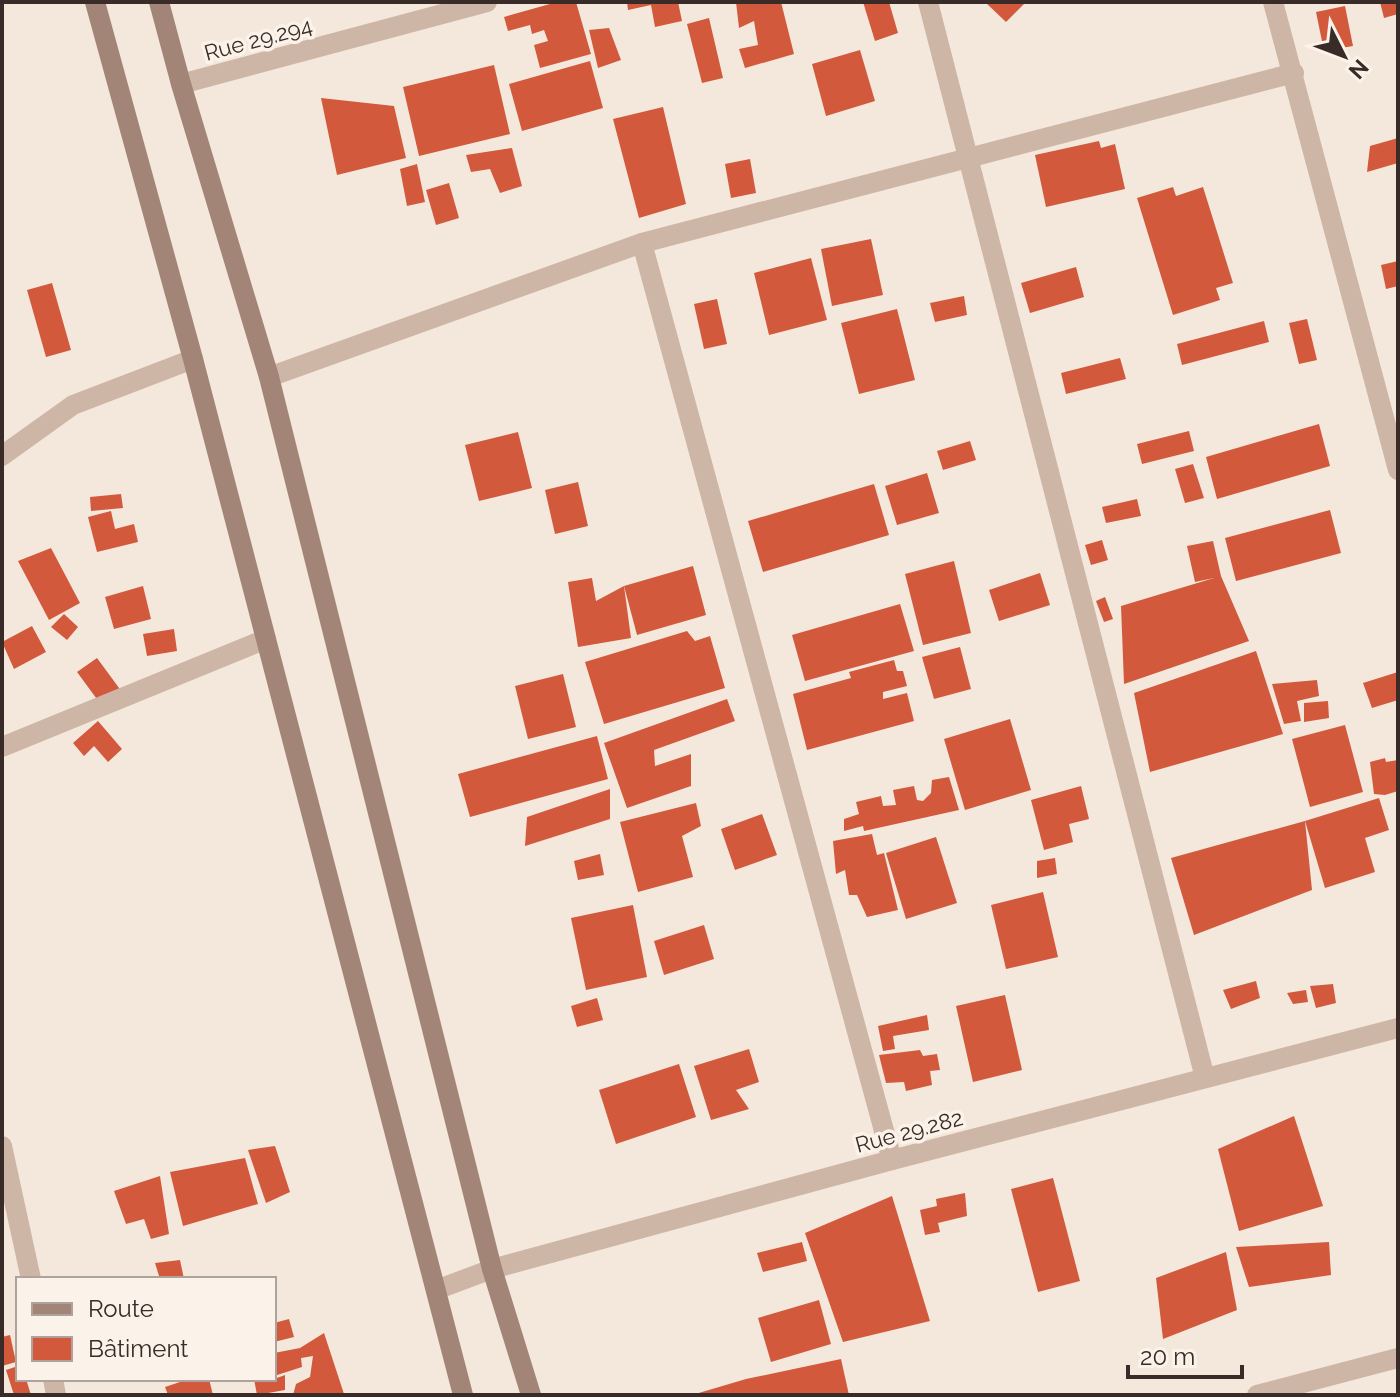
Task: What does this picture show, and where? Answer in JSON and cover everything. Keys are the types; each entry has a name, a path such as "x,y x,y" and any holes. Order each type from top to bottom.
{"main road":[{"path":"95,2 193,359 463,1395"},
{"path":"159,2 269,377 492,1269 531,1395"}],"street":[{"name":"Rue 29.294","path":"181,84 487,2"},
{"path":"928,2 1205,1078"},
{"path":"1273,2 1398,470"},
{"path":"269,377 642,243 1294,73"},
{"path":"642,243 892,1160"},
{"path":"2,456 73,405 193,359"},
{"path":"2,747 266,639"},
{"name":"Rue 29.282","path":"436,1290 492,1269 892,1160 1398,1028"},
{"path":"2,1146 31,1277"},
{"path":"1257,1395 1290,1391 1398,1358"}],"building":[{"path":"557,2 576,2 591,54 540,68 534,45 548,41 544,30 532,34 530,25 508,31 504,17"},
{"path":"627,2 678,2 682,21 655,27 651,5 628,10"},
{"path":"736,2 781,2 794,54 745,68 739,49 758,45 754,21 739,28"},
{"path":"863,2 889,2 898,33 875,41"},
{"path":"985,2 1026,2 1006,22"},
{"path":"1380,2 1398,2 1398,14 1384,18"},
{"path":"1345,6 1353,46 1324,51 1316,12"},
{"path":"709,18 723,78 702,83 687,24"},
{"path":"609,28 621,60 598,68 589,30"},
{"path":"860,50 875,101 826,116 812,64"},
{"path":"590,61 603,108 522,131 509,84"},
{"path":"494,65 510,134 419,156 403,87"},
{"path":"321,98 394,106 406,158 337,175"},
{"path":"663,107 686,204 639,218 613,119"},
{"path":"1398,138 1398,163 1367,172 1370,146"},
{"path":"1099,141 1101,148 1115,144 1125,189 1046,207 1035,155"},
{"path":"512,148 522,186 500,193 490,169 471,172 466,155"},
{"path":"750,159 756,193 731,198 725,164"},
{"path":"417,164 425,202 407,206 400,169"},
{"path":"449,183 459,218 436,225 426,190"},
{"path":"1173,187 1176,196 1203,187 1233,283 1216,288 1220,300 1173,315 1137,198"},
{"path":"871,239 883,295 832,306 821,249"},
{"path":"811,258 827,320 769,335 754,273"},
{"path":"1398,261 1398,286 1386,289 1381,265"},
{"path":"1076,267 1084,297 1030,313 1021,283"},
{"path":"52,283 71,350 46,357 27,290"},
{"path":"964,296 967,315 935,322 930,303"},
{"path":"717,299 727,344 704,349 694,304"},
{"path":"897,309 915,380 859,394 841,323"},
{"path":"1307,319 1317,360 1299,364 1289,323"},
{"path":"1264,321 1269,342 1182,365 1177,344"},
{"path":"1120,358 1126,379 1066,394 1061,373"},
{"path":"1319,424 1330,466 1217,499 1206,457"},
{"path":"1189,431 1194,451 1142,464 1137,444"},
{"path":"518,432 532,488 479,501 465,445"},
{"path":"970,441 976,460 943,470 937,451"},
{"path":"1193,464 1204,498 1185,503 1175,469"},
{"path":"927,473 939,513 897,525 885,486"},
{"path":"578,482 588,526 555,534 545,490"},
{"path":"874,484 889,535 763,572 748,521"},
{"path":"121,494 123,508 91,511 90,497"},
{"path":"1137,499 1141,516 1106,523 1102,507"},
{"path":"1330,510 1341,553 1236,581 1225,538"},
{"path":"111,511 115,529 134,524 138,542 97,552 88,517"},
{"path":"1102,540 1108,560 1091,565 1085,545"},
{"path":"1213,541 1221,576 1249,641 1124,684 1121,606 1214,578 1195,582 1187,546"},
{"path":"51,548 80,603 49,620 18,561"},
{"path":"954,561 971,633 923,645 905,574"},
{"path":"693,566 706,615 637,635 624,586"},
{"path":"1040,573 1050,605 999,621 989,590"},
{"path":"592,578 596,601 624,586 631,638 578,647 568,582"},
{"path":"143,586 151,619 114,629 105,597"},
{"path":"1105,597 1113,619 1104,622 1096,601"},
{"path":"900,604 914,651 805,681 792,635"},
{"path":"64,614 78,627 67,640 51,627"},
{"path":"32,626 46,652 14,669 2,642"},
{"path":"174,629 177,651 147,656 143,634"},
{"path":"687,631 695,641 710,636 725,688 604,724 585,662"},
{"path":"960,647 971,689 934,699 922,657"},
{"path":"1256,651 1283,734 1150,772 1134,693"},
{"path":"97,658 122,692 102,706 77,672"},
{"path":"894,660 897,671 903,671 907,686 883,692 883,699 907,693 914,721 807,750 793,694 851,678 849,672"},
{"path":"1398,672 1398,700 1372,708 1363,683"},
{"path":"563,674 576,727 528,739 515,686"},
{"path":"1317,680 1319,696 1297,701 1301,721 1284,724 1272,684"},
{"path":"727,699 735,721 654,750 655,766 691,754 691,786 627,808 604,743"},
{"path":"1328,701 1329,718 1304,722 1304,703"},
{"path":"1010,719 1031,790 965,810 944,739"},
{"path":"98,721 122,749 108,762 94,746 84,756 73,743"},
{"path":"1345,725 1363,792 1310,807 1292,739"},
{"path":"597,736 608,779 470,817 458,774"},
{"path":"1385,758 1386,762 1398,760 1398,791 1374,794 1370,762"},
{"path":"949,777 959,810 864,831 863,826 844,831 844,819 859,814 856,802 881,796 883,806 896,805 893,790 914,786 917,800 923,801 931,793 932,780"},
{"path":"1081,786 1089,819 1069,824 1073,842 1044,850 1031,800"},
{"path":"610,789 610,819 525,846 527,817"},
{"path":"1379,798 1389,830 1365,838 1375,872 1325,888 1305,821"},
{"path":"696,803 701,826 682,836 693,877 638,892 620,822"},
{"path":"762,814 777,855 735,870 721,829"},
{"path":"1305,821 1312,890 1194,935 1171,858"},
{"path":"872,834 877,855 884,853 898,910 867,917 857,895 849,895 845,870 836,874 833,841"},
{"path":"936,837 957,903 906,919 886,853"},
{"path":"600,854 604,875 578,880 574,861"},
{"path":"1055,858 1057,874 1037,878 1037,861"},
{"path":"1043,892 1058,957 1006,969 991,905"},
{"path":"633,905 647,977 586,990 571,918"},
{"path":"704,925 714,959 664,975 654,941"},
{"path":"1256,981 1260,998 1231,1009 1223,990"},
{"path":"1333,984 1336,1003 1316,1008 1310,986"},
{"path":"1306,990 1308,1002 1293,1004 1287,993"},
{"path":"1005,995 1022,1070 973,1082 956,1006"},
{"path":"597,998 603,1020 577,1027 571,1006"},
{"path":"927,1015 929,1030 893,1036 895,1049 883,1051 878,1026"},
{"path":"749,1049 759,1082 736,1090 749,1109 711,1120 694,1066"},
{"path":"920,1050 923,1056 937,1054 940,1070 930,1071 932,1085 906,1091 904,1082 886,1083 879,1055"},
{"path":"679,1064 696,1117 616,1144 599,1090"},
{"path":"1294,1116 1323,1206 1239,1231 1218,1149"},
{"path":"275,1146 290,1192 266,1203 248,1150"},
{"path":"245,1158 258,1204 183,1226 170,1172"},
{"path":"160,1176 169,1234 151,1239 144,1219 126,1224 114,1191"},
{"path":"1053,1178 1080,1281 1038,1292 1011,1189"},
{"path":"965,1193 967,1216 938,1223 940,1232 925,1235 920,1210 937,1206 936,1199"},
{"path":"892,1196 930,1321 843,1342 805,1233"},
{"path":"802,1242 807,1261 763,1272 757,1253"},
{"path":"1329,1242 1331,1275 1249,1287 1236,1247"},
{"path":"1226,1252 1237,1310 1163,1339 1156,1278"},
{"path":"180,1260 184,1277 159,1277 155,1263"},
{"path":"819,1300 831,1344 771,1362 758,1318"},
{"path":"289,1319 294,1337 276,1342 276,1322"},
{"path":"324,1333 344,1394 293,1395 296,1384 310,1377 313,1356 301,1358 302,1367 276,1375 276,1353 300,1348"},
{"path":"10,1335 16,1362 2,1366 2,1337"},
{"path":"841,1359 849,1395 692,1395 746,1379"},
{"path":"16,1367 16,1381 27,1381 31,1395 14,1395 6,1370"},
{"path":"285,1375 285,1390 257,1395 254,1381 276,1381"},
{"path":"183,1381 210,1381 213,1395 168,1395 165,1387"}]}
